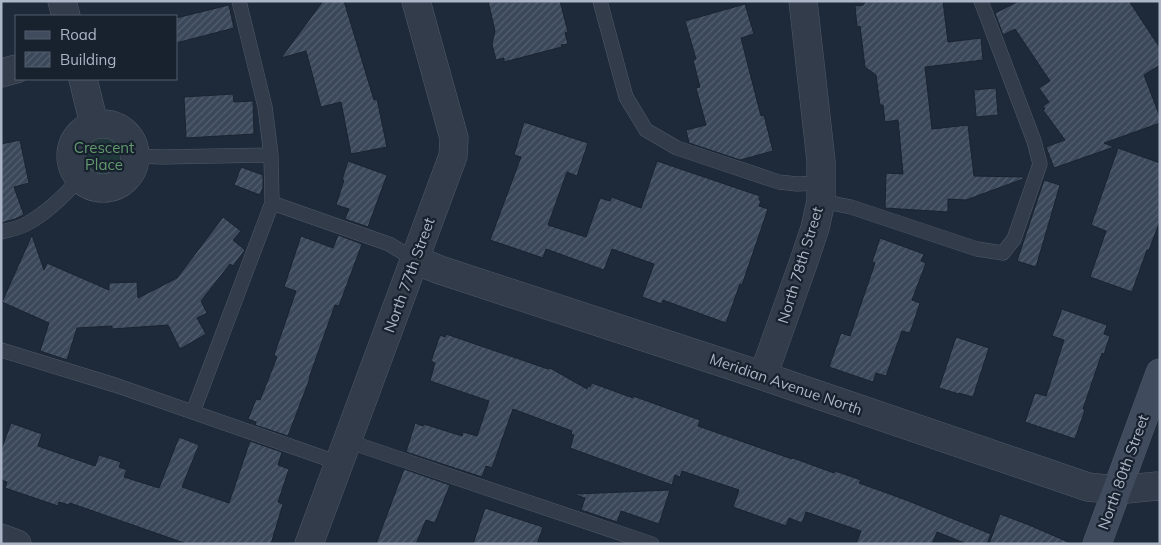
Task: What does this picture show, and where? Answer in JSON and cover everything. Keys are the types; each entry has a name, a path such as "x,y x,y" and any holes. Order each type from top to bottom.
{"street":[{"path":"62,1 66,15"},
{"name":"North 77th Street","path":"309,544 453,156 454,138 416,1"},
{"name":"North 78th Street","path":"763,376 815,228 821,192 821,161 803,1"},
{"path":"1,73 15,69"},
{"path":"83,80 94,124"},
{"path":"94,124 111,124 121,128 129,136 134,145 136,156 134,166 122,182 112,187 102,188 92,186 80,178 72,163 71,152 74,141 89,126 94,124"},
{"name":"Meridian Avenue North","path":"415,260 1088,487 1117,490 1160,487"},
{"name":"North 80th Street","path":"1097,544 1160,373"},
{"path":"1,538 17,544"}],"lane":[{"path":"193,412 272,203 271,155 265,107 239,1"},
{"path":"600,1 626,97 646,130 677,148 779,182 797,184 821,192 851,206 977,249 1003,253 1014,239 1040,164 1034,141 981,1"},
{"path":"136,156 271,155"},
{"path":"1,232 27,224 62,197 80,178"},
{"path":"272,203 389,244 415,260"},
{"path":"1,350 115,385 193,412 343,452 652,544"}],"green space":[{"name":"Crescent Place","path":"104,135 118,141 124,155 118,169 104,175 90,169 84,155 90,141"}],"building":[{"path":"323,1 344,1 374,100 377,99 387,147 351,154 341,102 321,107 306,51 281,58"},
{"path":"488,1 560,1 568,32 565,33 568,44 504,62 504,58 496,60 492,44 495,31"},
{"path":"866,1 943,1 948,42 981,38 983,60 925,67 932,129 968,125 974,176 1023,177 1023,179 966,200 948,199 948,212 885,208 886,173 903,174 898,120 885,122 883,105 880,105 876,75 865,67 860,26 857,27 855,6 863,5"},
{"path":"1019,1 1129,1 1160,48 1160,65 1144,75 1160,117 1160,123 1104,143 1114,147 1054,168 1046,147 1065,140 1043,110 1045,109 1043,106 1049,102 1039,88 1050,81 1015,29 1003,35 995,13"},
{"path":"745,4 754,34 741,38 761,116 764,115 773,151 740,160 689,143 686,130 706,125 696,88 700,87 693,60 696,59 685,21"},
{"path":"229,5 234,28 178,42 178,18"},
{"path":"996,88 998,115 976,117 974,90"},
{"path":"233,94 234,102 253,101 254,134 186,138 184,97"},
{"path":"524,122 588,143 577,176 567,172 548,225 586,237 600,198 610,201 612,197 641,208 657,161 760,196 759,206 768,209 742,285 740,284 726,323 663,300 662,304 642,297 654,264 612,249 604,270 546,249 543,258 490,240 521,157 514,155"},
{"path":"20,140 29,183 14,187 24,215 1,223 1,144"},
{"path":"1118,148 1160,163 1160,221 1132,292 1090,277 1106,231 1091,225"},
{"path":"348,161 387,175 368,227 345,219 349,209 336,205"},
{"path":"241,167 263,175 263,187 260,195 234,185"},
{"path":"1044,180 1060,185 1036,267 1017,261"},
{"path":"223,217 241,231 233,240 245,250 233,266 230,264 201,301 207,313 197,318 206,334 180,349 168,325 112,329 112,326 77,328 67,360 40,351 49,323 2,302 32,235 44,270 47,263 109,290 109,283 137,282 138,298 177,278"},
{"path":"338,235 362,244 339,306 335,305 288,436 255,425 256,422 248,419 256,399 260,400 277,357 274,355 296,291 284,287 301,236 333,248"},
{"path":"880,238 924,254 921,261 926,263 912,300 920,303 910,333 902,331 886,376 876,373 873,382 829,367 841,333 850,336 875,263 872,262"},
{"path":"1062,309 1107,325 1104,334 1110,336 1104,354 1102,353 1075,439 1025,422 1035,393 1046,396 1064,340 1052,336"},
{"path":"446,334 548,369 550,368 587,389 592,383 700,420 698,426 834,473 835,471 861,480 859,483 991,534 987,544 967,544 937,532 932,544 856,544 861,531 806,512 802,523 789,518 786,526 733,507 739,490 682,471 680,477 675,475 672,485 570,448 574,435 571,434 572,431 513,409 492,468 486,466 482,477 406,452 415,423 462,436 463,432 477,436 489,401 430,381 435,363 431,361 440,335 445,337"},
{"path":"956,337 989,348 973,397 939,388"},
{"path":"11,423 42,434 38,446 95,466 99,455 121,462 119,467 127,470 124,477 159,488 179,437 199,445 182,487 229,503 250,441 282,452 278,465 289,469 278,502 283,504 271,544 187,544 70,503 69,505 59,502 58,506 5,488 7,482 1,480 1,450"},
{"path":"404,469 450,485 435,523 426,520 416,544 376,544"},
{"path":"670,490 659,524 621,511 617,522 581,510 585,498 576,495 576,494"},
{"path":"485,508 543,527 537,544 473,544"},
{"path":"1000,514 1029,525 1073,544 989,544"}]}
